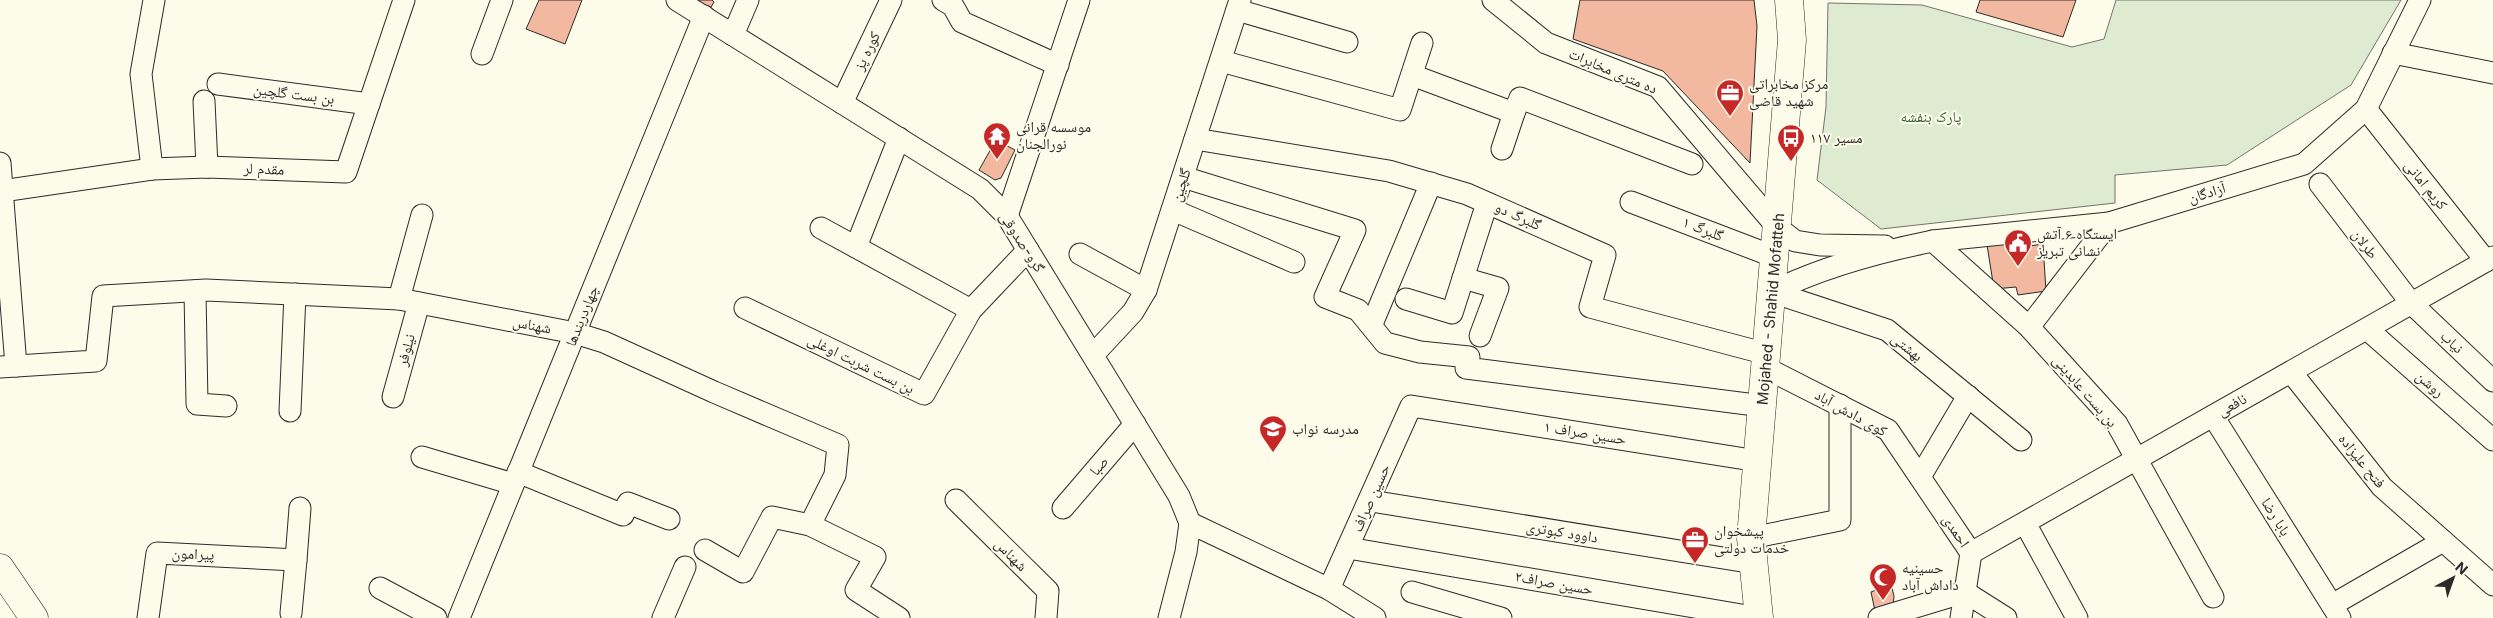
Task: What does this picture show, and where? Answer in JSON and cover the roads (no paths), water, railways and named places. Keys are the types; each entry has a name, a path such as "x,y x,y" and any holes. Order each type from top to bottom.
{"main road":[{"name":"Mojahed - Shahid Mofatteh","path":"1759,618 1752,551 1792,40 1789,0"},
{"path":"0,568 34,618"}],"street":[{"path":"152,169 142,74 154,0"},
{"name":"مقدم لر","path":"2,191 152,169 207,167 346,172 404,0"},
{"path":"482,54 502,0"},
{"name":"گرو-صدوقی","path":"677,0 980,189 1007,216 1179,496 1190,523"},
{"path":"733,35 748,0"},
{"name":"کوره پز","path":"842,102 891,0"},
{"path":"943,0 953,6 962,22 1058,65"},
{"path":"1007,216 1079,0"},
{"name":"ده متری مخابرات","path":"1493,0 1546,43 1658,87 1777,227 1795,240 1820,245 1908,246"},
{"name":"آزادگان","path":"1908,246 1933,241 2110,224 2304,164 2366,109 2420,0"},
{"path":"1238,5 1346,42"},
{"name":"گلچین","path":"1093,355 1133,312 1146,290 1238,5"},
{"name":"چهاردربندها","path":"459,617 704,16"},
{"path":"1220,61 1400,110 1422,43"},
{"path":"2393,53 2493,72"},
{"path":"1412,75 1514,113"},
{"name":"بن بست گلچین","path":"218,84 369,104"},
{"path":"1502,149 1520,98 1692,164"},
{"path":"204,100 207,167"},
{"name":"کریم امانی","path":"2366,109 2490,259"},
{"path":"856,247 899,138"},
{"name":"گلبرگ دو","path":"1196,139 1389,171 1431,183 1486,203 1606,255 1590,307 1766,361"},
{"path":"0,163 8,367"},
{"path":"1183,177 1355,230 1325,297 1358,310 1372,324 1385,343 1420,352 1469,358 1466,368 1763,406"},
{"path":"1372,324 1431,183"},
{"name":"طرلان","path":"2320,184 2411,303"},
{"name":"گلبرگ ۱","path":"1631,202 1775,257"},
{"path":"1406,299 1452,313 1486,203"},
{"path":"1173,210 1294,262"},
{"name":"نیلوفر","path":"393,397 422,215"},
{"path":"2029,327 2110,224"},
{"path":"821,228 971,310"},
{"name":"بن بست عابدینی","path":"1933,241 2029,327 2117,424 2213,597"},
{"path":"1772,292 1805,275 1908,246"},
{"name":"بن بست شربت اوغلی","path":"745,308 924,394 971,310 1028,250"},
{"path":"1080,254 1146,290"},
{"name":"نافعی","path":"1971,553 2490,259"},
{"path":"1463,278 1498,288 1480,336"},
{"path":"200,291 197,404 226,406"},
{"name":"شهناس","path":"8,367 96,362 104,296 200,291 295,294 409,301 576,333 604,342 838,445 835,476 810,526"},
{"name":"بهشتی","path":"1772,292 1887,330 2021,440"},
{"path":"290,411 295,294"},
{"name":"نیاب","path":"2411,303 2493,381"},
{"name":"روشن","path":"2367,328 2493,440"},
{"name":"کوی دادش آباد","path":"1766,361 1840,405 1888,430 1920,476"},
{"name":"فتح علیزاده","path":"2291,372 2382,487 2493,585"},
{"path":"1920,476 1968,396"},
{"path":"1752,551 1840,520 1840,405"},
{"name":"حسین صراف ۱","path":"1412,406 1758,461"},
{"name":"حسین صراف","path":"1329,590 1371,501 1412,406"},
{"name":"بابا رضا","path":"2213,416 2336,612"},
{"name":"صبا","path":"1063,508 1135,424"},
{"path":"422,457 516,478 623,515 628,503 669,519"},
{"name":"احمدی","path":"1920,476 1971,553 1961,618"},
{"name":"شهناس","path":"956,500 1048,591 1046,618"},
{"name":"داوود کبوتری","path":"1371,501 1752,551"},
{"path":"291,613 300,508"},
{"path":"705,550 743,572 772,517 810,526 876,556 856,590 899,618"},
{"path":"1169,618 1186,552 1190,523 1329,590 1375,618"},
{"path":"2025,523 2077,618"},
{"path":"2336,612 2443,541"},
{"name":"حسین صراف۲","path":"1348,548 1709,614 1759,618"},
{"name":"پیرامون","path":"148,618 157,553 296,560"},
{"path":"663,618 684,567"},
{"path":"380,588 436,618"},
{"path":"1412,592 1501,618"},
{"path":"1879,618 1965,592 2006,618"}],"place":[{"name":"مرکز مخابراتی شهید قاضی","path":"1730,117"},
{"name":"موسسه قرانی نورالجنان","path":"997,160"},
{"name":"مسیر ۱۱۷","path":"1791,162"},
{"name":"ایستگاه ۶ آتش نشانی تبریز","path":"2018,267"},
{"name":"مدرسه نواب","path":"1273,453"},
{"name":"پیشخوان خدمات دولتی","path":"1695,564"},
{"name":"حسینیه داداش آباد","path":"1883,601"}],"park label":[{"name":"پارک بنفشه","path":"1931,117"}]}
